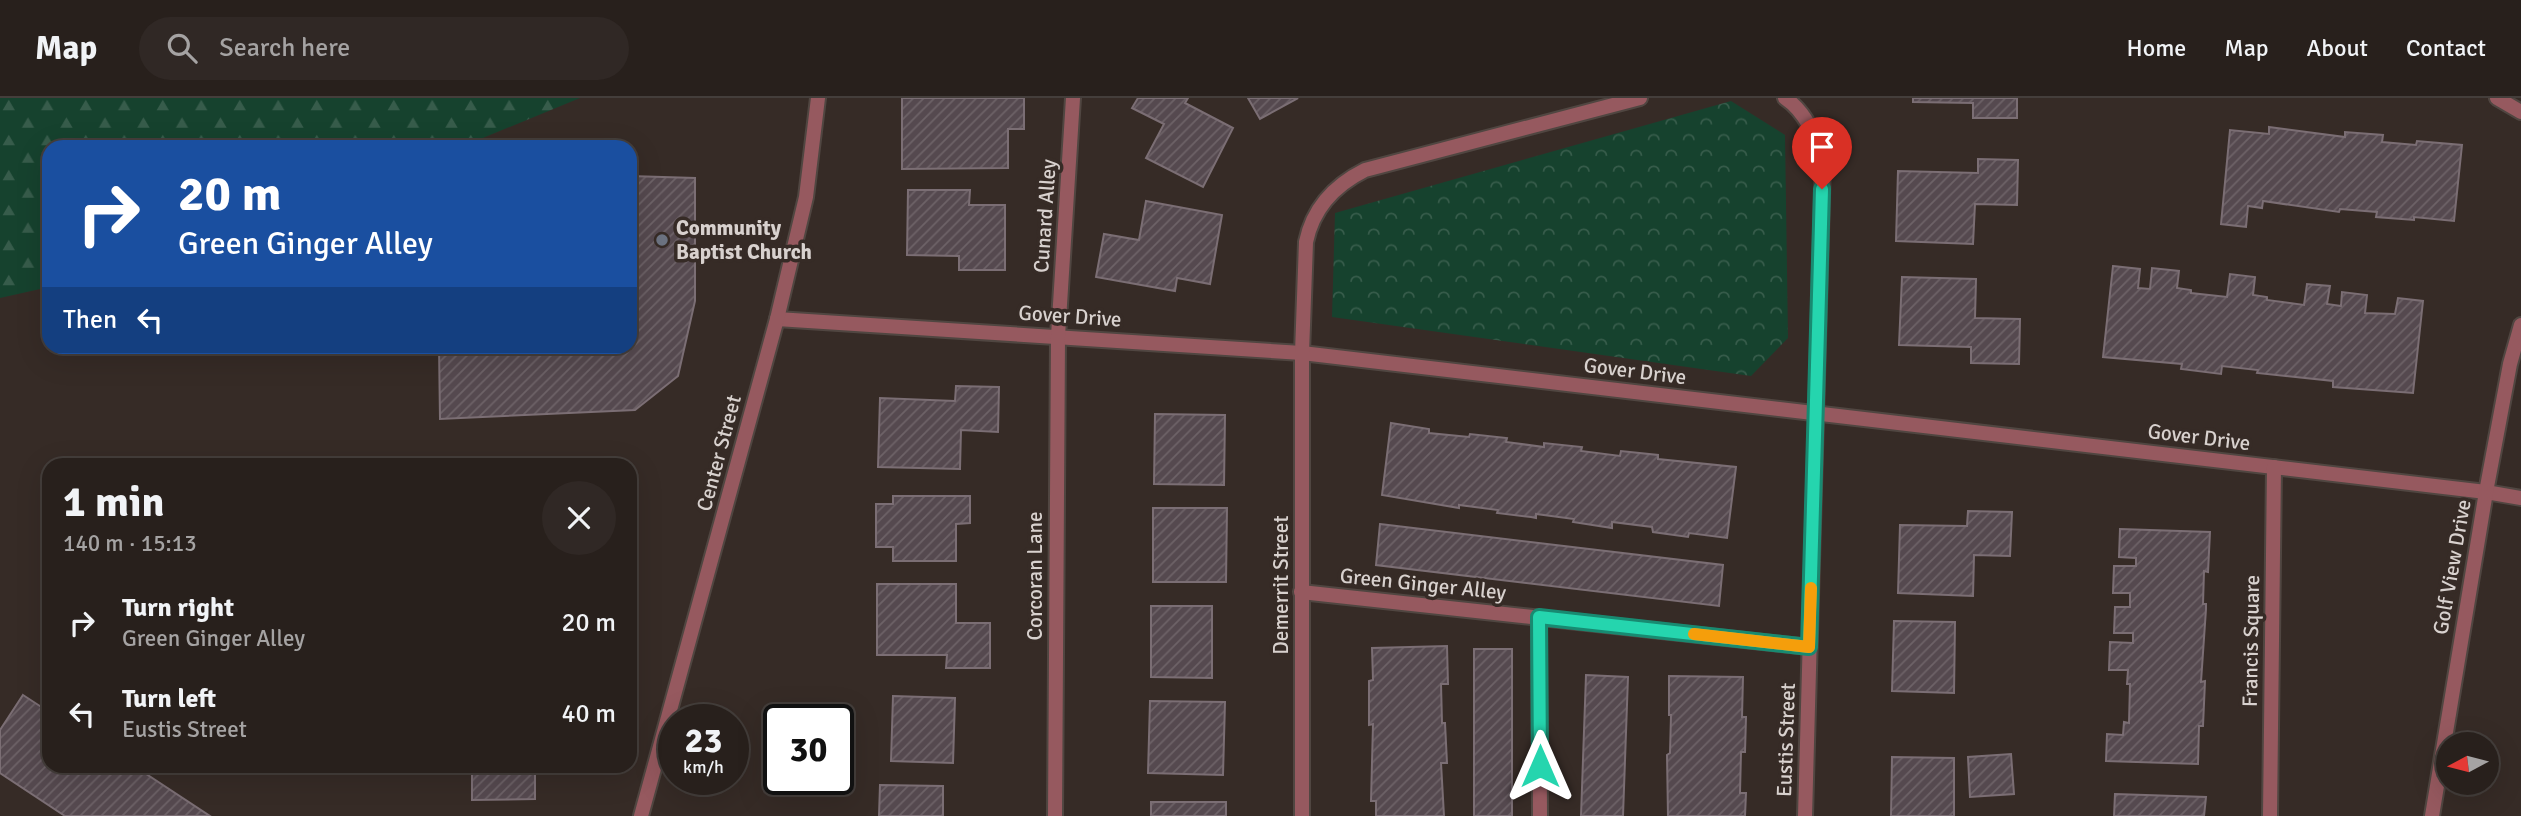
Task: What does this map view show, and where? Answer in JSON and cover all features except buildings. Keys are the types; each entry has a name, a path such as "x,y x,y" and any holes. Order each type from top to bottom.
{"street":[{"name":"Center Street","path":"641,816 777,319 806,197 818,98"},
{"name":"Cunard Alley","path":"1058,336 1073,98"},
{"name":"Demerrit Street","path":"1301,816 1302,353 1306,242 1310,225 1326,198 1349,178 1365,170 1640,98"},
{"name":"Eustis Street","path":"1785,98 1805,118 1816,138 1823,161 1805,816"},
{"path":"2497,98 2521,112"},
{"name":"Gover Drive","path":"777,319 1302,353 1816,412 2521,498"},
{"name":"Golf View Drive","path":"2432,816 2486,492 2510,364 2521,326"},
{"name":"Corcoran Lane","path":"1055,816 1058,336"},
{"name":"Francis Square","path":"2270,816 2274,467"},
{"name":"Green Ginger Alley","path":"1301,592 1809,647"},
{"path":"1539,617 1540,816"}],"green space":[{"path":"0,98 580,98 478,140 42,140 42,289 0,298"},
{"path":"1731,101 1785,135 1788,338 1751,376 1332,317 1335,213"}],"slow traffic":[{"path":"1694,634 1809,647 1811,588"}],"place":[{"name":"Community Baptist Church","path":"662,240"}],"route":[{"path":"1540,766 1539,617 1809,647 1822,189"}]}
